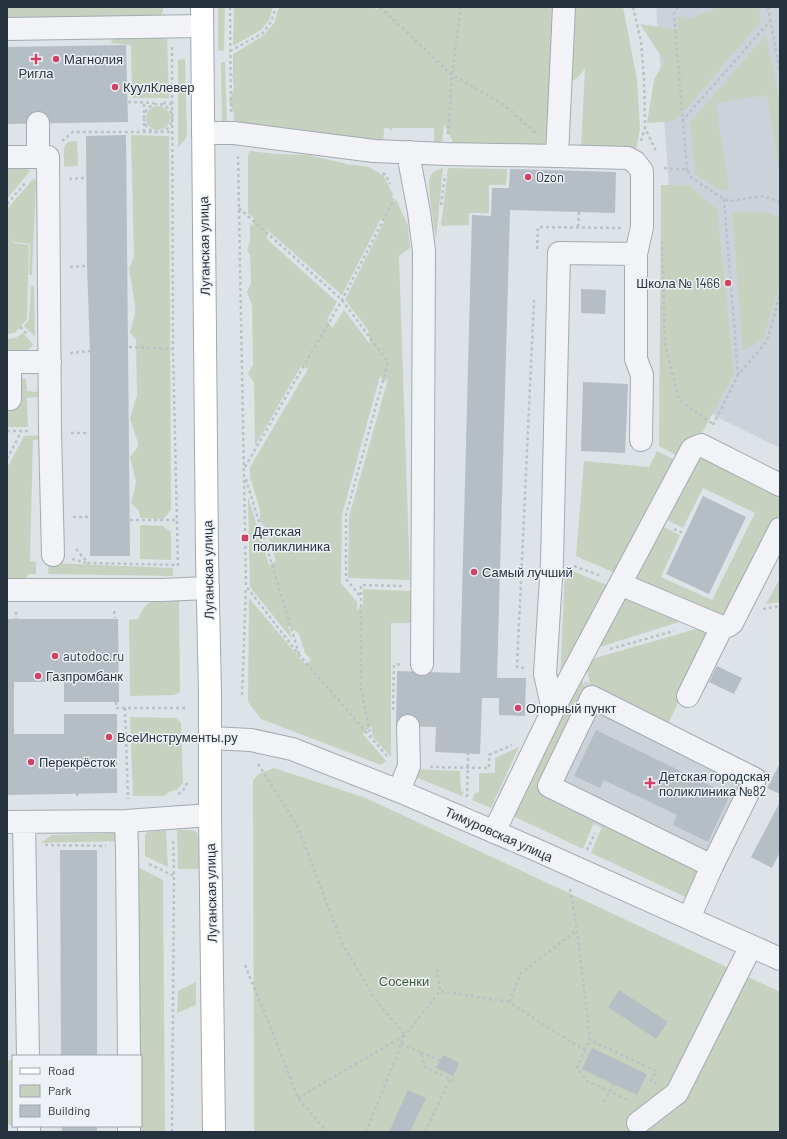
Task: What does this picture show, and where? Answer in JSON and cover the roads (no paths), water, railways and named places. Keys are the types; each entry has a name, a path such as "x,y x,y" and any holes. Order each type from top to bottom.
{"main road":[{"name":"Луганская улица","path":"202,17 214,1132"}],"street":[{"path":"557,154 564,7"},
{"path":"7,29 103,37 172,27 202,17"},
{"path":"38,124 43,157 50,362 53,555"},
{"path":"203,133 234,133 374,150 446,154 557,154 628,158 635,162 642,171 642,227 636,254 636,359 642,375 641,440"},
{"path":"410,152 410,164 419,212 424,251 422,664"},
{"path":"7,157 43,157"},
{"path":"552,710 545,674 552,562 559,253 636,254"},
{"path":"10,399 8,362 50,362"},
{"path":"494,832 552,710 692,449 701,445 780,485"},
{"path":"620,584 716,624 728,626 732,622 780,529"},
{"path":"10,600 208,588"},
{"path":"688,696 716,624"},
{"path":"688,918 755,779 592,697 549,786 712,866"},
{"path":"399,791 409,766 408,726"},
{"name":"Тимуровская улица","path":"210,738 251,740 292,749 399,791 780,959"},
{"path":"28,1055 15,822 127,821 210,815"},
{"path":"127,821 129,1055"},
{"path":"636,1113 677,1093 751,946"}],"place":[{"name":"Ригла","path":"36,59"},
{"name":"Магнолия","path":"56,59"},
{"name":"КуулКлевер","path":"115,87"},
{"name":"Ozon","path":"528,177"},
{"name":"Школа № 1466","path":"728,283"},
{"name":"Детская поликлиника","path":"245,538"},
{"name":"Самый лучший","path":"474,572"},
{"name":"autodoc.ru","path":"55,656"},
{"name":"Газпромбанк","path":"38,676"},
{"name":"Опорный пункт","path":"518,708"},
{"name":"ВсеИнструменты.ру","path":"109,737"},
{"name":"Перекрёсток","path":"31,762"},
{"name":"Детская городская поликлиника №82","path":"650,783"}],"park label":[{"name":"Сосенки","path":"404,981"}]}
